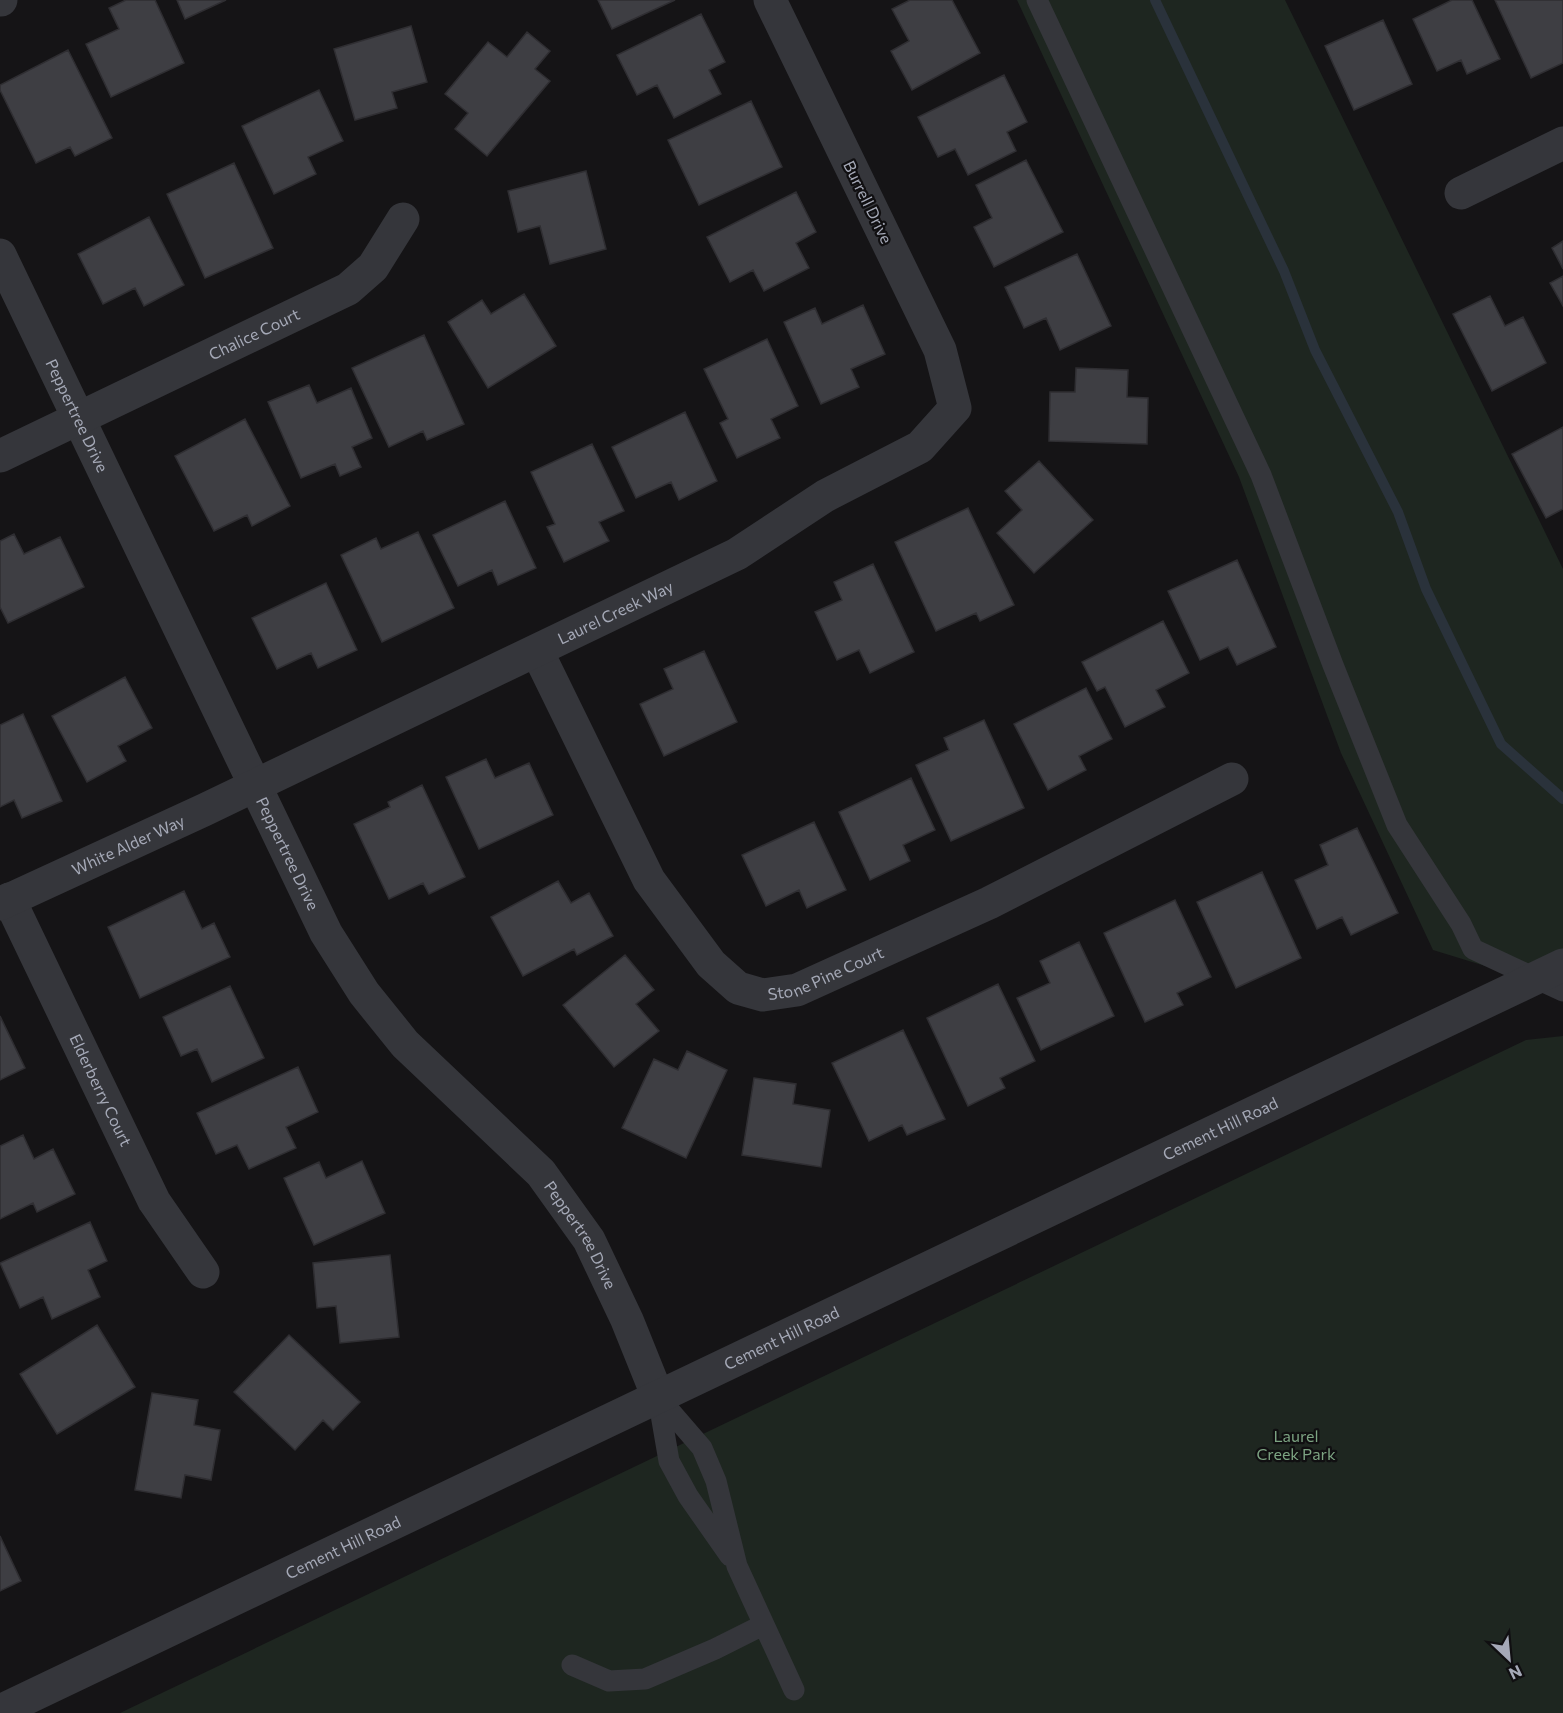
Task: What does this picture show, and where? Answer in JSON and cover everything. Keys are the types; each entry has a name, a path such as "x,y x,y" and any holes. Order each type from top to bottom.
{"street":[{"name":"Burrell Drive","path":"770,0 940,350 955,408"},
{"path":"1461,193 1563,143"},
{"name":"Chalice Court","path":"0,456 348,289 373,267 403,219"},
{"name":"Peppertree Drive","path":"0,255 326,933 364,993 405,1044 541,1173 589,1240 627,1320 658,1397"},
{"name":"Laurel Creek Way","path":"256,785 736,554 825,496 920,447 955,408"},
{"name":"Stone Pine Court","path":"537,651 649,880 711,964 738,988 763,995 797,990 989,903 1232,779"},
{"name":"White Alder Way","path":"5,902 256,785"},
{"name":"Elderberry Court","path":"5,902 154,1201 203,1272"},
{"name":"Cement Hill Road","path":"0,1711 658,1397 1554,978"}],"lane":[{"path":"1037,0 1260,475 1397,825 1461,924 1473,949 1554,978"},
{"path":"658,1397 669,1461 688,1496 737,1566"},
{"path":"658,1397 702,1448 716,1481 737,1566 795,1690"},
{"path":"572,1665 609,1681 645,1678 715,1649 763,1624"}],"green space":[{"path":"1017,0 1285,0 1563,569 1563,990 1433,950 1341,753 1239,477"},
{"name":"Laurel Creek Park","path":"1563,1036 1563,1713 120,1713 1526,1040"}],"building":[{"path":"126,0 155,0 184,63 111,97 86,44 119,29 109,8"},
{"path":"177,0 226,0 185,19"},
{"path":"598,0 675,0 612,29"},
{"path":"910,0 952,0 980,53 912,90 891,51 909,41 892,9"},
{"path":"1452,0 1472,0 1500,59 1467,74 1461,60 1437,71 1413,19"},
{"path":"1495,0 1563,0 1563,63 1531,78"},
{"path":"701,14 725,62 709,70 721,94 674,118 657,85 637,95 617,55"},
{"path":"1383,20 1412,84 1354,110 1325,46"},
{"path":"411,26 427,82 392,92 397,108 355,120 334,49"},
{"path":"527,32 550,51 535,69 550,81 487,156 455,129 468,113 445,94 488,42 507,57"},
{"path":"68,50 112,138 75,156 70,147 36,163 0,90 0,85"},
{"path":"1004,75 1027,122 1007,132 1016,151 968,175 955,149 938,157 918,117"},
{"path":"319,90 343,141 308,157 316,174 274,194 242,126"},
{"path":"751,101 782,167 699,205 668,140"},
{"path":"1026,160 1063,232 994,267 974,227 992,218 976,185"},
{"path":"234,163 273,248 205,278 167,194"},
{"path":"586,171 606,249 550,264 540,226 518,232 508,191"},
{"path":"796,192 816,232 796,243 809,268 764,291 753,270 730,282 707,237"},
{"path":"149,217 184,285 144,306 135,288 103,304 78,254"},
{"path":"1563,241 1563,269 1552,248"},
{"path":"1077,254 1111,326 1060,350 1046,318 1024,328 1005,287"},
{"path":"1563,276 1563,306 1550,283"},
{"path":"524,294 556,346 488,388 448,322 482,300 491,314"},
{"path":"1490,296 1505,326 1523,317 1546,363 1492,391 1453,314"},
{"path":"863,305 885,354 851,369 859,387 821,404 784,322 815,308 822,324"},
{"path":"424,335 464,424 427,440 423,431 389,447 352,368"},
{"path":"767,339 798,406 771,419 780,438 737,458 720,423 728,419 704,369"},
{"path":"1076,368 1128,370 1127,397 1148,398 1147,444 1049,441 1050,392 1075,392"},
{"path":"309,385 317,403 351,388 372,438 352,447 361,467 340,476 335,464 301,478 268,402"},
{"path":"685,412 717,481 679,500 671,482 636,498 612,447"},
{"path":"245,419 290,506 252,526 247,515 214,531 175,456"},
{"path":"1563,427 1563,509 1546,518 1512,454"},
{"path":"592,444 624,511 599,522 609,541 564,562 547,527 555,524 531,472"},
{"path":"1039,461 1093,520 1034,573 997,533 1022,510 1005,491"},
{"path":"505,501 536,568 498,585 492,570 458,586 433,535"},
{"path":"968,508 1014,605 980,621 976,613 936,631 895,542"},
{"path":"418,532 454,608 382,642 341,555 376,538 381,549"},
{"path":"14,534 24,554 60,537 84,587 8,623 0,607 0,541"},
{"path":"1237,560 1276,647 1237,665 1228,647 1200,660 1168,591"},
{"path":"873,564 914,652 870,673 859,650 837,660 815,612 842,600 834,582"},
{"path":"326,583 357,650 318,668 311,653 277,669 252,618"},
{"path":"1163,621 1189,673 1156,690 1165,707 1125,727 1105,687 1097,691 1082,662"},
{"path":"704,651 737,722 664,756 640,704 673,689 664,669"},
{"path":"125,677 152,728 118,746 126,761 87,782 52,716"},
{"path":"1086,688 1112,739 1079,756 1086,770 1048,790 1014,724"},
{"path":"23,714 62,801 22,818 14,800 0,807 0,725"},
{"path":"984,720 1024,808 951,841 916,765 949,750 944,738"},
{"path":"486,759 495,778 529,763 553,815 479,849 446,777"},
{"path":"911,778 935,830 903,845 910,861 870,880 839,812"},
{"path":"422,785 465,877 429,894 423,883 389,899 354,824 390,807 388,802"},
{"path":"814,822 846,890 807,908 799,890 766,906 742,855"},
{"path":"1357,828 1398,913 1351,935 1342,917 1317,929 1295,880 1328,865 1320,845"},
{"path":"1262,872 1301,958 1236,988 1197,902"},
{"path":"558,881 571,903 589,893 613,936 577,955 574,949 523,976 491,917"},
{"path":"184,891 202,929 214,923 230,957 140,998 108,927"},
{"path":"1175,900 1211,977 1177,993 1183,1005 1145,1022 1104,933"},
{"path":"1079,942 1114,1016 1041,1050 1017,998 1050,983 1040,961"},
{"path":"625,955 654,990 636,1004 659,1031 614,1067 563,1005"},
{"path":"998,984 1035,1061 1000,1078 1005,1088 968,1106 927,1018"},
{"path":"230,986 264,1058 212,1082 197,1049 181,1056 163,1017"},
{"path":"0,1016 25,1068 0,1080"},
{"path":"903,1030 945,1119 907,1135 902,1125 869,1141 832,1063"},
{"path":"687,1051 727,1070 686,1158 622,1128 654,1059 678,1070"},
{"path":"298,1067 318,1112 286,1127 296,1148 249,1169 237,1145 216,1154 197,1113"},
{"path":"754,1078 796,1084 793,1104 830,1110 821,1167 742,1155"},
{"path":"23,1135 34,1159 53,1149 75,1194 37,1212 33,1203 0,1219 0,1146"},
{"path":"362,1161 385,1213 314,1245 284,1178 319,1162 326,1178"},
{"path":"90,1222 107,1261 88,1270 100,1297 52,1319 43,1297 20,1308 0,1263"},
{"path":"390,1255 399,1337 340,1343 336,1306 317,1308 313,1263"},
{"path":"97,1325 135,1387 57,1434 20,1374"},
{"path":"289,1335 360,1402 333,1430 323,1420 295,1450 234,1392"},
{"path":"152,1393 198,1400 194,1425 220,1430 211,1480 185,1475 181,1498 135,1490"},
{"path":"0,1536 21,1581 0,1591"}],"waterway":[{"path":"1155,0 1284,271 1315,350 1398,512 1426,589 1501,744 1563,799"}]}
